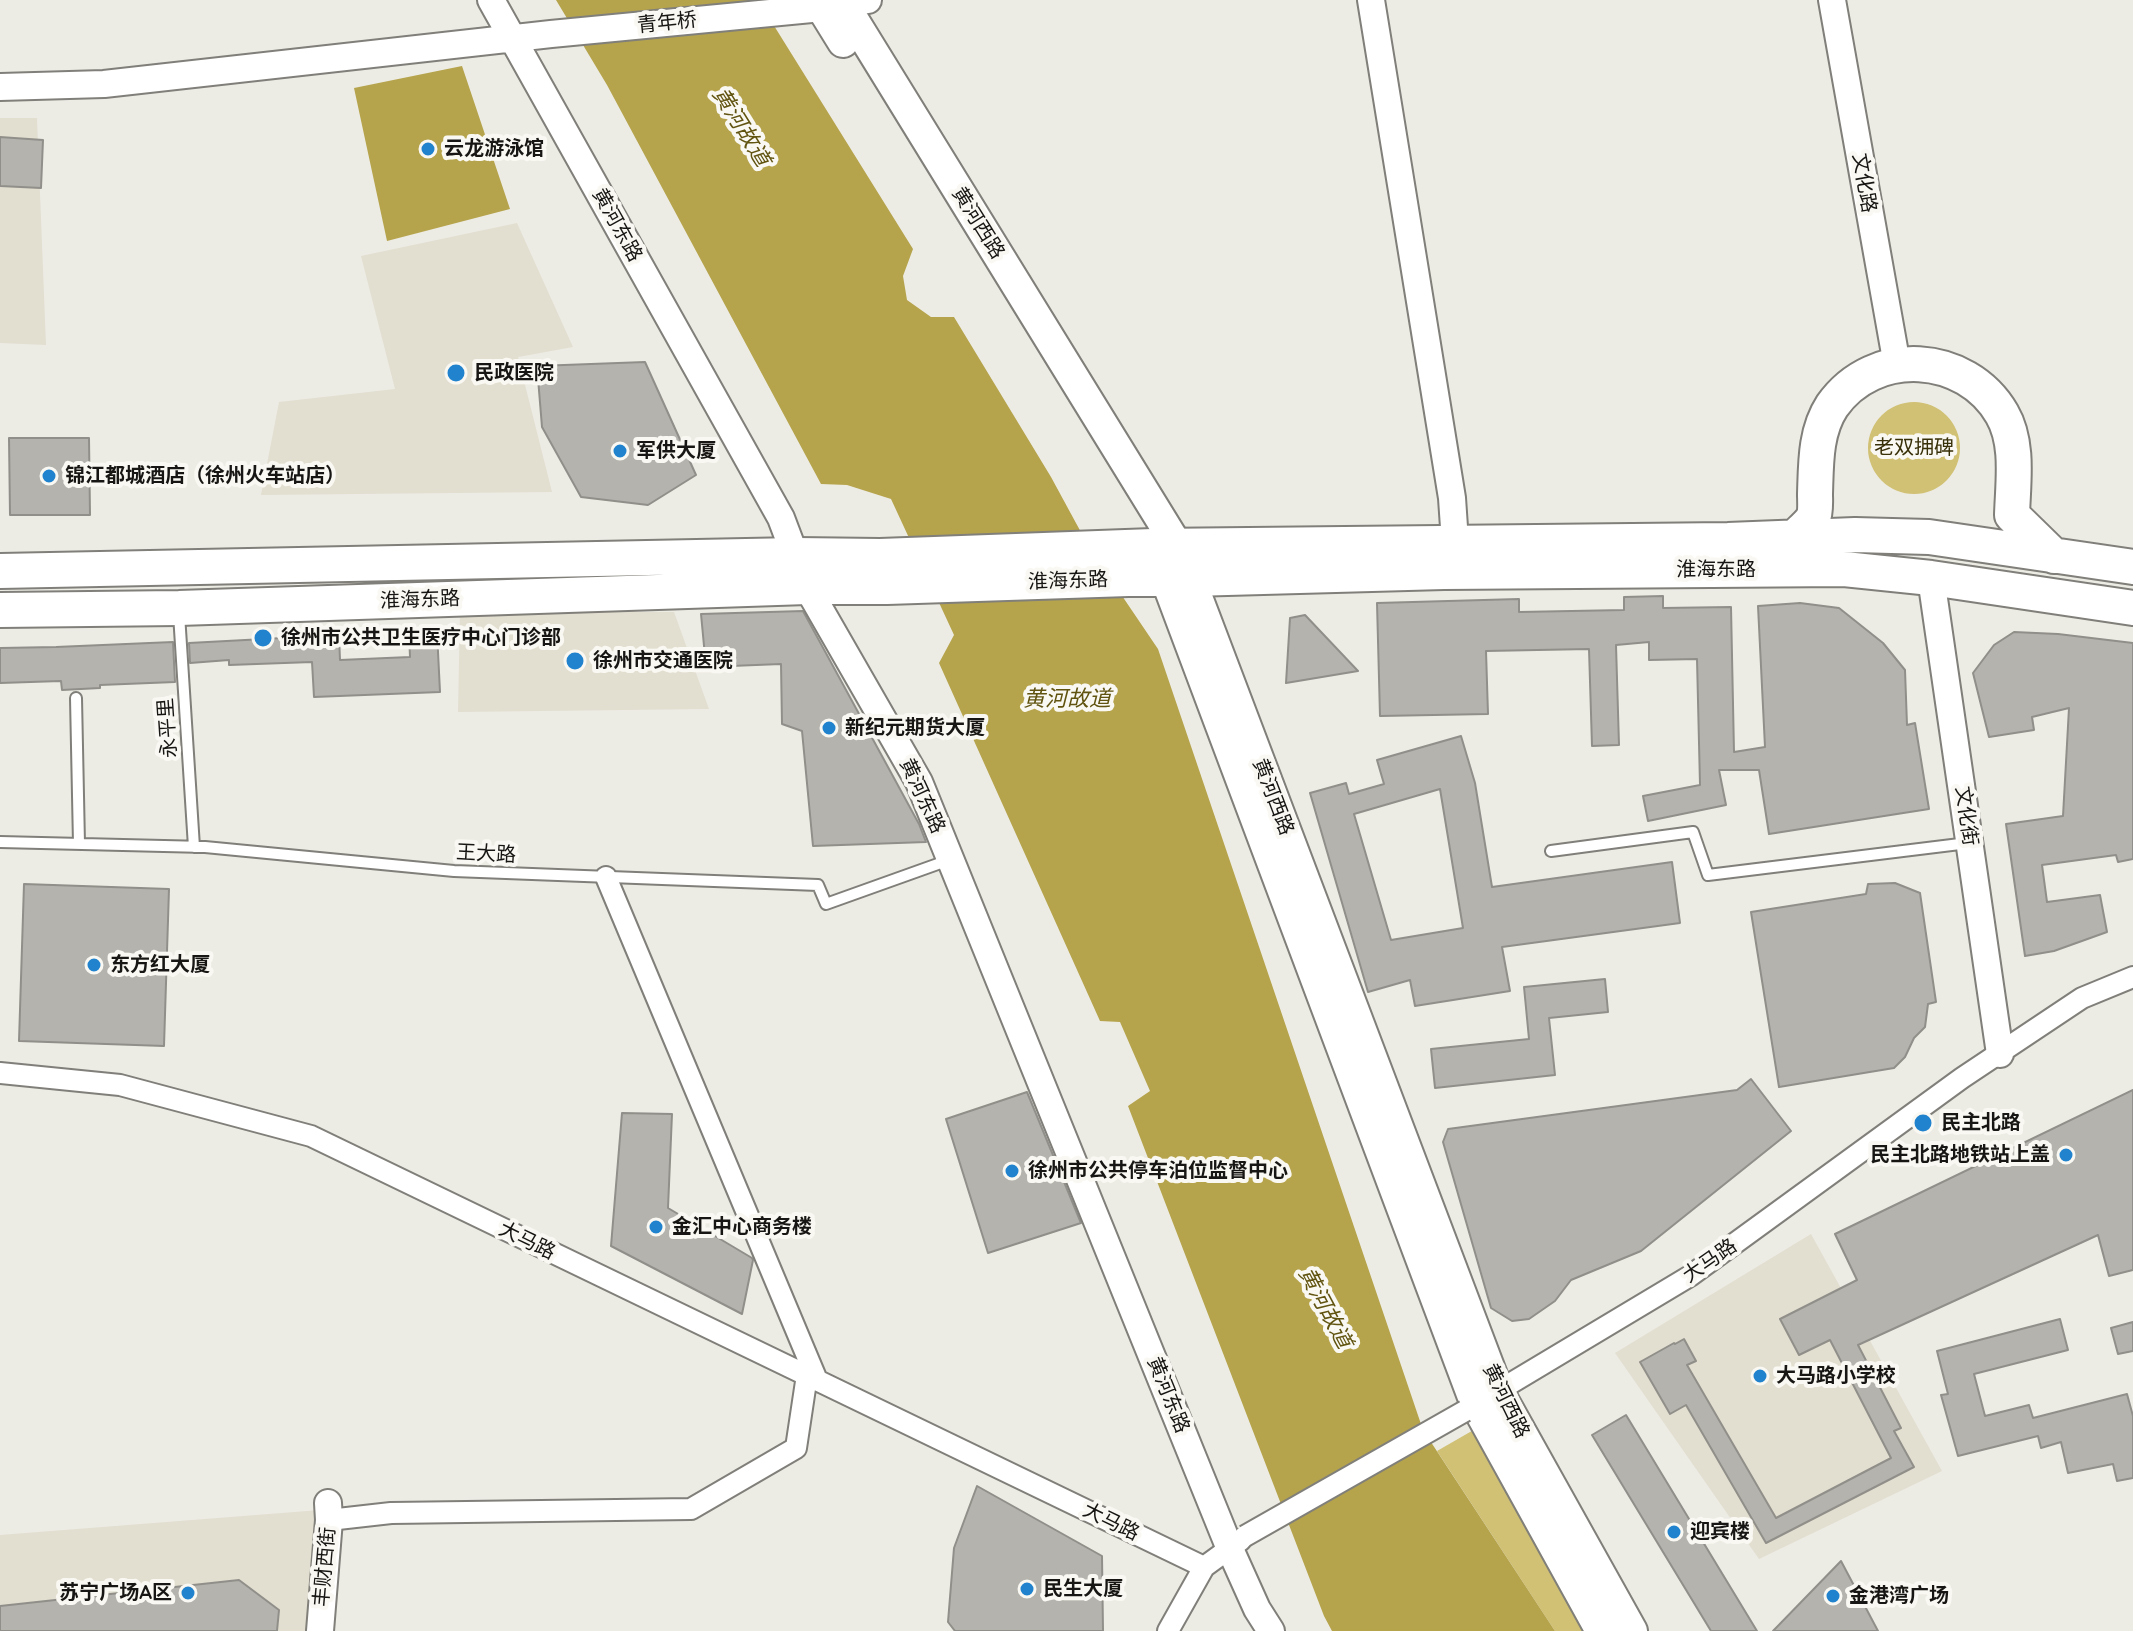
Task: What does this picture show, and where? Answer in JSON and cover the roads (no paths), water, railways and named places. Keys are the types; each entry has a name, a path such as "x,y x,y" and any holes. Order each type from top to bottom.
{"main road":[{"name":"黄河西路","path":"838,2 1172,563 1479,1403 1601,1631"},
{"path":"1796,536 1814,517 1818,437 1832,406 1856,382 1886,367 1920,363 1953,370 1982,388 2003,415 2013,447 2012,515 2054,556"},
{"name":"淮海东路","path":"0,571 796,555 883,571 1128,579 1172,563 1455,542 1728,540 1796,536 1929,537 2133,567"},
{"name":"淮海东路","path":"0,610 179,608 807,587 883,571 1112,548 1172,563 1444,572 1844,569 1931,578 2133,608"},
{"name":"黄河西路","path":"1479,1403 1632,1631"}],"street":[{"name":"黄河东路","path":"491,0 781,518 807,587 919,782 1238,1542 1257,1609 1271,1631"},
{"path":"1371,0 1452,498 1455,542"},
{"name":"文化路","path":"1832,0 1897,365"},
{"name":"青年桥","path":"0,87 104,84 782,11 838,2"},
{"name":"文化街","path":"1931,578 2000,1054"},
{"path":"329,1511 691,1509 796,1448 812,1378 606,877"},
{"name":"大马路","path":"0,1073 120,1085 311,1136 1204,1567 1238,1542 1479,1403 1690,1276 1962,1078 2082,998 2133,977"},
{"name":"丰财西街","path":"320,1631 329,1511"},
{"path":"1168,1631 1204,1567"}],"lane":[{"name":"永平里","path":"179,608 194,847"},
{"path":"76,698 79,844"},
{"path":"1551,851 1693,832 1708,875 1970,843"},
{"name":"王大路","path":"0,842 194,847 454,871 818,885 826,904 951,859"}],"water":[{"name":"黄河故道","path":"556,0 758,0 913,249 903,276 907,300 931,317 954,317 1051,477 1089,547 1158,649 1423,1430 1555,1631 1332,1631 1128,1106 1150,1091 1120,1022 1100,1021 939,663 954,635 891,499 847,485 821,484 607,85"},
{"name":"云龙游泳馆","path":"462,66 510,209 387,241 354,88"}],"place":[{"name":"云龙游泳馆","path":"428,149"},
{"name":"民政医院","path":"456,373"},
{"name":"军供大厦","path":"620,451"},
{"name":"锦江都城酒店（徐州火车站店）","path":"49,476"},
{"name":"徐州市公共卫生医疗中心门诊部","path":"263,638"},
{"name":"徐州市交通医院","path":"575,661"},
{"name":"新纪元期货大厦","path":"829,728"},
{"name":"东方红大厦","path":"94,965"},
{"name":"民主北路","path":"1923,1123"},
{"name":"民主北路地铁站上盖","path":"2066,1155"},
{"name":"徐州市公共停车泊位监督中心","path":"1012,1171"},
{"name":"金汇中心商务楼","path":"656,1227"},
{"name":"大马路小学校","path":"1760,1376"},
{"name":"迎宾楼","path":"1674,1532"},
{"name":"民生大厦","path":"1027,1589"},
{"name":"苏宁广场A区","path":"188,1593"},
{"name":"金港湾广场","path":"1833,1596"}],"park label":[{"name":"老双拥碑","path":"1914,448"}]}
